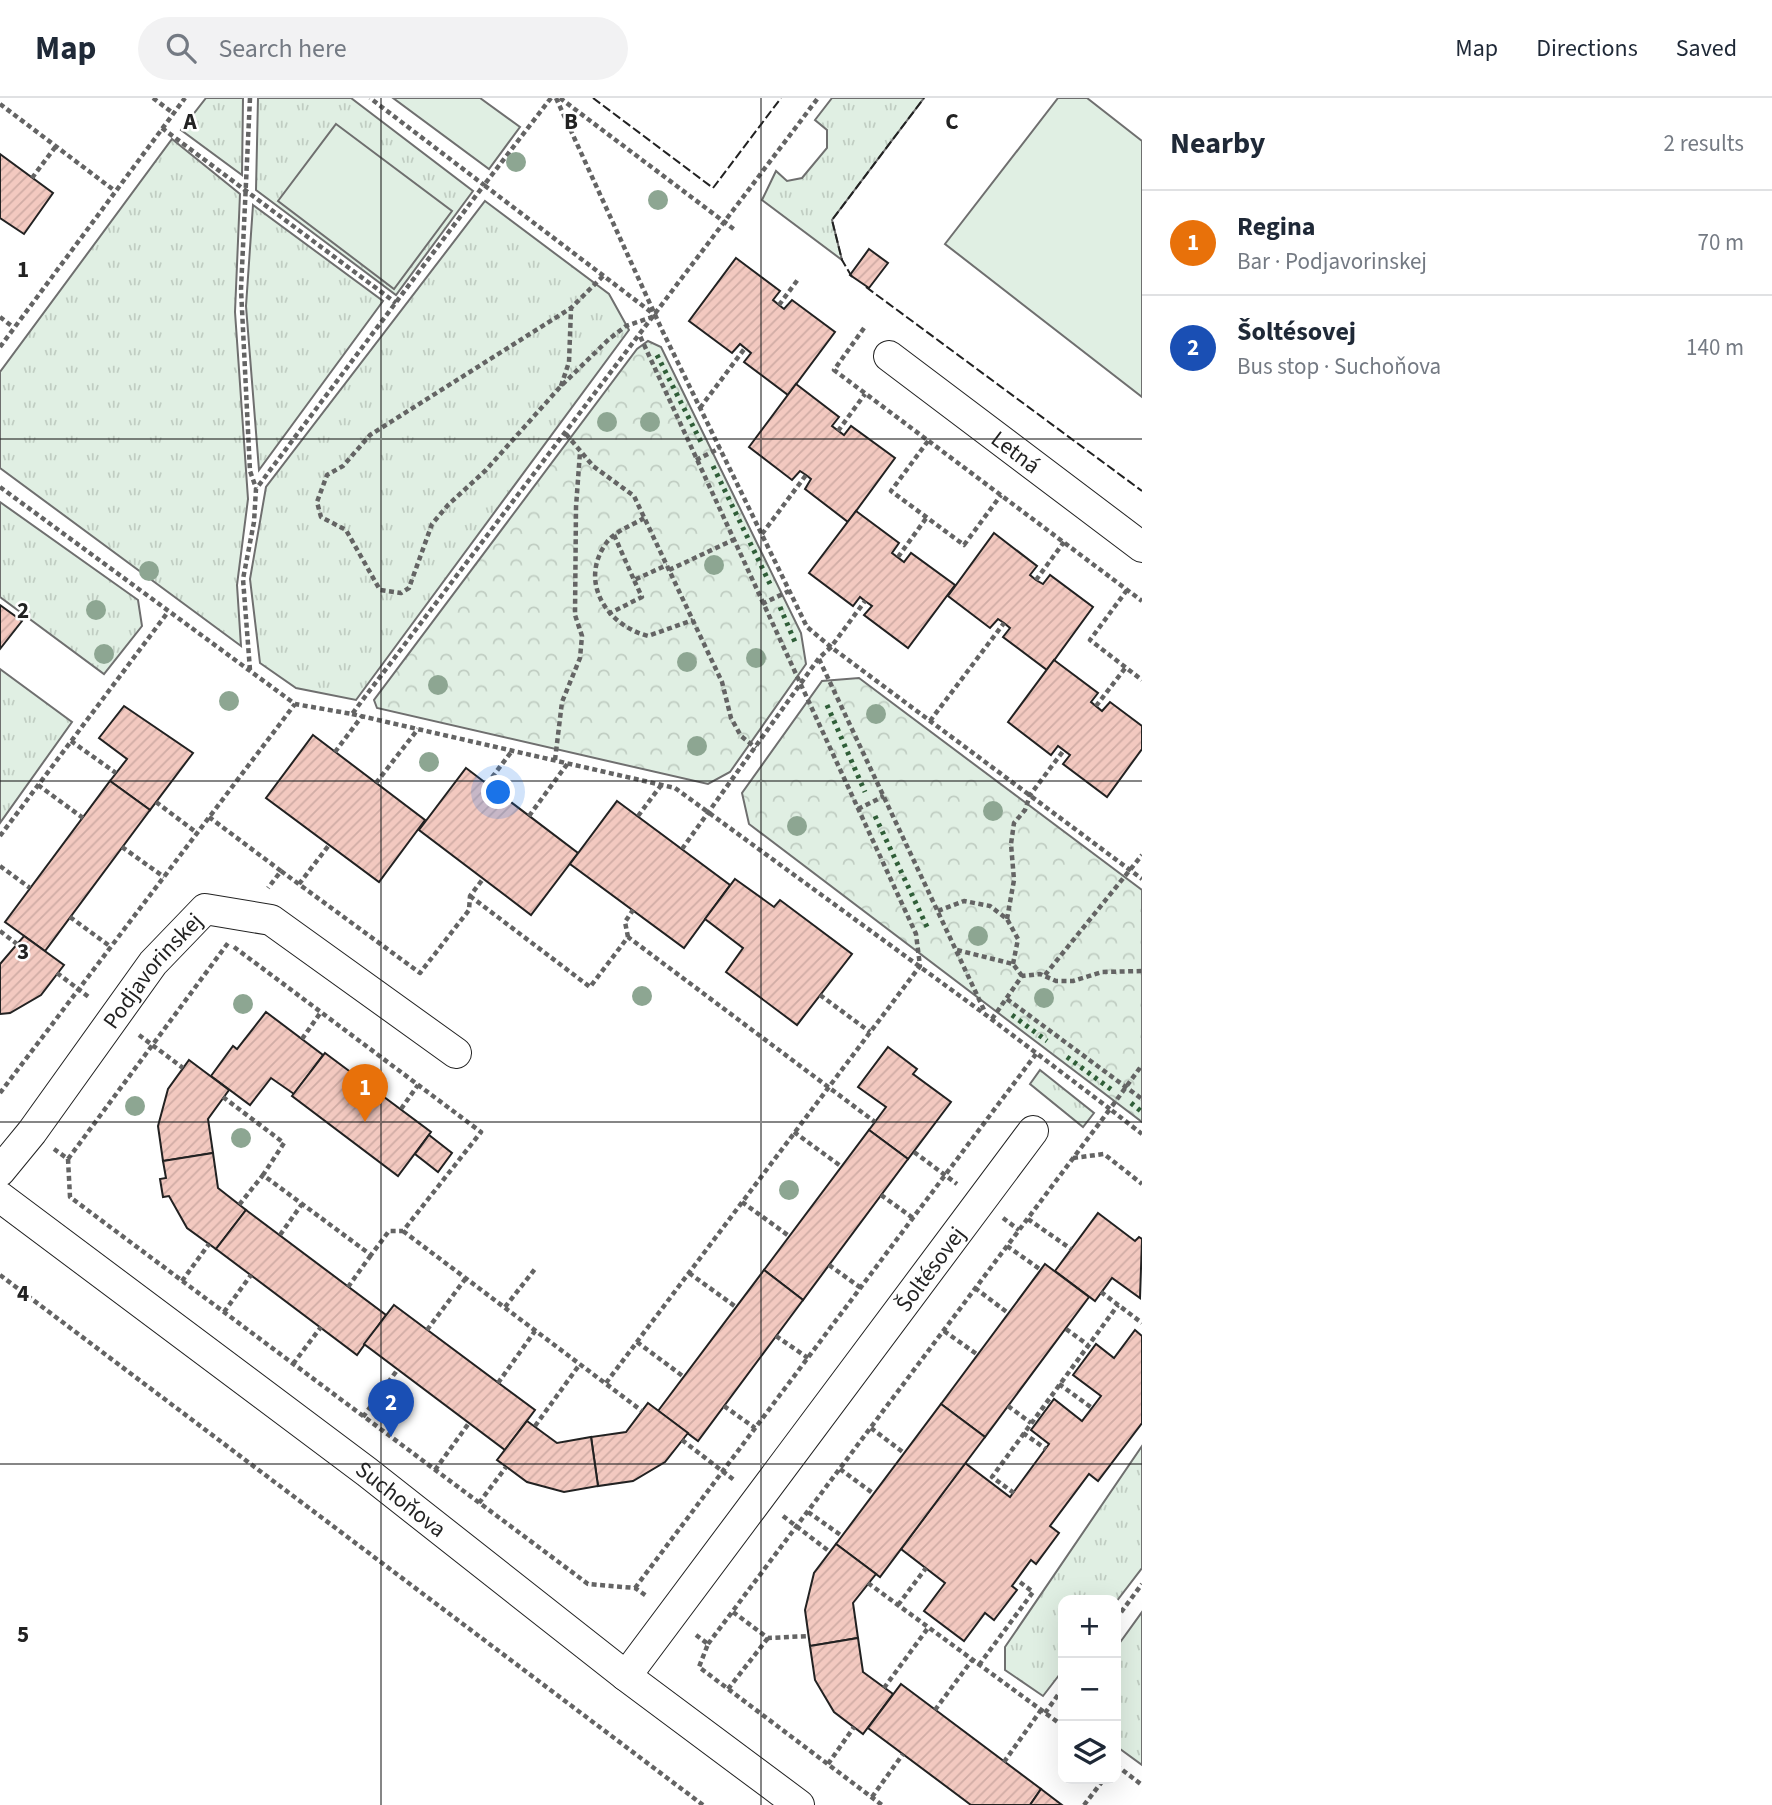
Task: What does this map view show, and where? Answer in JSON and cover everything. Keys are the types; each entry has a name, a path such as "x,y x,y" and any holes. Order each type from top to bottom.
{"street":[{"name":"Letná","path":"890,356 1142,547"},
{"name":"Podjavorinskej","path":"0,1171 32,1132 153,963 205,909 271,919 456,1054"},
{"name":"Šoltésovej","path":"626,1676 1033,1131"},
{"name":"Suchoňova","path":"0,1197 368,1472 626,1676 799,1805"}],"path":[{"path":"153,98 173,113"},
{"path":"0,347 185,98"},
{"path":"250,98 242,318 250,471 256,489 254,522 243,579 250,671"},
{"path":"370,98 656,315"},
{"path":"256,489 484,185 556,98"},
{"path":"556,98 735,230"},
{"path":"556,98 656,315 807,627 1142,879"},
{"path":"352,714 818,98"},
{"path":"0,104 115,191"},
{"path":"162,128 396,303"},
{"path":"32,178 56,146"},
{"path":"603,276 572,308 370,435 343,466 327,475 317,502 321,517 346,530 380,590 401,593 409,588 432,524 486,470 560,387 626,326 656,315"},
{"path":"779,305 799,278"},
{"path":"560,387 569,362 572,308"},
{"path":"0,317 14,327"},
{"path":"864,328 834,370 1142,601"},
{"path":"606,1383 920,966 916,934 640,336"},
{"path":"701,408 745,348"},
{"path":"838,431 865,394"},
{"path":"566,434 606,478 634,496 722,682 731,718 741,736 756,748"},
{"path":"928,441 891,491 964,545 1001,495"},
{"path":"696,460 720,448"},
{"path":"555,760 562,702 580,658 582,636 575,615 576,507 580,452"},
{"path":"762,534 806,475"},
{"path":"0,487 295,704 362,716 675,788 711,811 992,1019 1142,1134"},
{"path":"898,557 927,517"},
{"path":"644,518 614,536 602,552 596,583 608,614 620,626 648,636 693,620"},
{"path":"608,614 642,597 614,536"},
{"path":"634,580 733,540"},
{"path":"1036,580 1064,542"},
{"path":"762,604 789,590"},
{"path":"1128,590 1090,640 1142,680"},
{"path":"682,849 819,658 831,647 866,601"},
{"path":"0,836 168,612"},
{"path":"930,721 1004,623"},
{"path":"819,658 986,1015"},
{"path":"1096,706 1126,667"},
{"path":"0,1093 295,704"},
{"path":"335,752 362,716"},
{"path":"376,783 418,729"},
{"path":"71,741 116,773"},
{"path":"1007,919 1014,880 1011,844 1014,823 1025,810 1030,794 1063,750"},
{"path":"487,784 512,751"},
{"path":"529,816 568,763"},
{"path":"638,816 662,784"},
{"path":"38,785 83,818"},
{"path":"858,809 884,796"},
{"path":"156,802 197,833"},
{"path":"209,817 420,973 469,910 470,895 483,878"},
{"path":"299,884 329,845"},
{"path":"122,847 164,877"},
{"path":"1045,975 1142,855"},
{"path":"0,866 30,888"},
{"path":"281,871 68,1159 70,1197 588,1584 635,1588 708,1644"},
{"path":"470,895 590,987 628,937"},
{"path":"938,911 953,903 968,901 990,906 1007,919 1018,939 1013,964"},
{"path":"633,910 625,922 628,937 827,1089 875,1122"},
{"path":"70,917 111,947"},
{"path":"0,931 18,944"},
{"path":"228,942 481,1132 403,1231"},
{"path":"957,950 1013,964 1022,976"},
{"path":"1022,976 1045,975 1056,981 1073,981 1102,972 1142,971"},
{"path":"992,1019 1022,976"},
{"path":"820,995 870,1032"},
{"path":"1007,999 1142,1099"},
{"path":"302,1039 321,1012"},
{"path":"635,1588 1036,1054"},
{"path":"882,1805 699,1667 708,1644 1142,1065"},
{"path":"401,1110 418,1085"},
{"path":"223,1097 284,1143 239,1205"},
{"path":"32,1132 68,1159"},
{"path":"794,1132 842,1167"},
{"path":"1073,1158 1104,1154 1142,1184"},
{"path":"263,1175 370,1255"},
{"path":"881,1195 913,1218"},
{"path":"742,1202 789,1236"},
{"path":"280,1235 302,1204"},
{"path":"1028,1219 1071,1249"},
{"path":"348,1287 389,1231 403,1231 642,1411"},
{"path":"182,1281 209,1244"},
{"path":"1007,1246 1041,1270"},
{"path":"829,1265 861,1288"},
{"path":"505,1307 535,1269"},
{"path":"689,1273 736,1307"},
{"path":"0,1275 704,1805"},
{"path":"224,1312 251,1275"},
{"path":"427,1330 466,1278"},
{"path":"975,1288 1008,1313"},
{"path":"1101,1292 1142,1323"},
{"path":"1014,1493 992,1476 1118,1305"},
{"path":"293,1364 321,1327"},
{"path":"1066,1329 1088,1345"},
{"path":"498,1383 536,1331"},
{"path":"944,1331 978,1355"},
{"path":"776,1336 808,1359"},
{"path":"637,1342 684,1377"},
{"path":"535,1426 580,1364"},
{"path":"363,1417 398,1369"},
{"path":"1059,1384 1092,1408"},
{"path":"724,1406 755,1428"},
{"path":"1009,1406 1031,1423"},
{"path":"435,1470 469,1423"},
{"path":"871,1428 904,1453"},
{"path":"1023,1433 1046,1449"},
{"path":"479,1503 506,1466"},
{"path":"840,1469 874,1494"},
{"path":"808,1512 842,1536"},
{"path":"898,1605 926,1568"},
{"path":"978,1665 1033,1592 1017,1580"},
{"path":"868,1583 1058,1722"},
{"path":"1121,1612 1142,1584"},
{"path":"733,1612 768,1638 809,1636"},
{"path":"884,1688 928,1628"},
{"path":"728,1689 768,1638"},
{"path":"935,1710 972,1660"},
{"path":"1004,1762 1058,1694"},
{"path":"828,1764 855,1727"},
{"path":"872,1797 903,1754"},
{"path":"1121,1769 1142,1785"},
{"path":"1084,1805 1100,1784"}],"green space":[{"path":"206,98 243,98 242,175 181,130"},
{"path":"258,98 351,98 473,191 396,295 256,190"},
{"path":"393,98 480,98 520,127 489,169"},
{"path":"832,98 924,98 832,220 842,260 762,200 776,171 787,181 802,178 827,148 827,130 815,120"},
{"path":"1058,98 1087,98 1142,141 1142,397 945,244"},
{"path":"336,124 452,211 394,289 278,201"},
{"path":"172,139 240,194 235,312 248,499 237,585 241,646 0,468 0,372"},
{"path":"485,201 609,294 629,330 356,700 296,688 260,663 250,579 266,487"},
{"path":"253,205 383,301 259,470 246,306"},
{"path":"648,341 661,347 801,633 806,664 730,772 708,784 377,708 374,700 637,349"},
{"path":"0,502 138,600 142,626 104,674 0,597"},
{"path":"0,669 72,722 0,823"},
{"path":"859,678 1142,890 1142,1122 749,824 742,793 822,681"},
{"path":"1040,1070 1094,1113 1083,1127 1030,1084"},
{"path":"1142,1446 1142,1568 1121,1595 1058,1595 1058,1676 1043,1696 1005,1670 1005,1647"},
{"path":"1142,1612 1142,1765 1121,1750 1121,1641"}],"building":[{"path":"0,154 53,193 24,234 0,218"},
{"path":"869,249 888,263 869,288 850,275"},
{"path":"736,258 780,291 773,300 784,309 792,300 835,332 788,395 744,362 751,353 740,344 732,353 689,321"},
{"path":"796,384 839,417 832,426 844,435 851,426 895,458 848,522 805,489 811,479 806,475 800,471 792,480 749,447"},
{"path":"856,511 899,543 892,553 904,562 911,553 955,585 908,648 864,615 872,606 860,597 853,606 809,573"},
{"path":"994,533 1037,566 1030,575 1036,580 1043,584 1050,575 1093,607 1047,670 1003,637 1010,628 1004,623 998,619 990,628 948,596"},
{"path":"0,605 22,621 0,649"},
{"path":"1054,660 1098,693 1091,702 1102,711 1110,702 1142,726 1142,749 1107,797 1063,764 1070,755 1058,746 1051,755 1008,722"},
{"path":"124,706 193,753 150,810 110,781 127,759 99,738"},
{"path":"313,735 425,820 379,882 266,798"},
{"path":"466,768 578,853 531,915 419,830"},
{"path":"110,781 150,810 45,951 5,922"},
{"path":"617,801 730,885 684,948 570,864"},
{"path":"735,879 774,907 780,900 852,954 797,1025 726,972 743,948 705,919"},
{"path":"24,936 64,965 41,995 10,1013 0,1014 0,964"},
{"path":"266,1012 323,1055 294,1094 271,1078 250,1105 211,1076 233,1046 237,1049"},
{"path":"888,1047 917,1069 913,1074 951,1102 908,1159 869,1130 886,1107 858,1087"},
{"path":"325,1053 431,1132 398,1176 292,1096"},
{"path":"189,1060 229,1090 208,1119 213,1153 163,1161 158,1126 168,1089"},
{"path":"869,1130 908,1159 803,1300 764,1270"},
{"path":"429,1135 452,1153 438,1172 415,1154"},
{"path":"213,1153 218,1188 246,1210 216,1249 187,1228 169,1196 163,1197 160,1179 166,1178 163,1161"},
{"path":"246,1210 386,1315 357,1355 216,1249"},
{"path":"1098,1213 1135,1241 1139,1237 1142,1239 1140,1298 1112,1278 1095,1301 1055,1271"},
{"path":"1045,1264 1089,1297 985,1437 941,1404"},
{"path":"764,1270 803,1300 698,1441 658,1411"},
{"path":"394,1305 535,1410 505,1450 364,1344"},
{"path":"1135,1330 1142,1336 1142,1423 1098,1481 1089,1474 1050,1526 1059,1533 1036,1564 1031,1560 1012,1586 1017,1590 994,1620 985,1613 964,1641 924,1611 945,1583 901,1549 965,1463 1010,1497 1049,1444 1031,1430 1054,1399 1082,1421 1101,1396 1073,1375 1096,1344 1114,1358"},
{"path":"648,1403 688,1433 665,1462 633,1481 598,1486 591,1437 626,1432"},
{"path":"941,1404 985,1437 880,1577 836,1544"},
{"path":"527,1421 557,1443 591,1437 598,1486 564,1492 527,1482 497,1460"},
{"path":"836,1544 876,1574 853,1603 858,1638 810,1646 805,1610 814,1573"},
{"path":"858,1638 863,1672 893,1694 863,1734 834,1712 815,1680 810,1646"},
{"path":"901,1684 1041,1789 1030,1805 971,1805 868,1728"},
{"path":"1041,1789 1062,1805 1030,1805"}],"hedge":[{"path":"657,355 703,446"},
{"path":"713,466 771,586"},
{"path":"780,607 795,642"},
{"path":"827,705 865,792"},
{"path":"875,816 928,929"},
{"path":"1012,1015 1047,1041"},
{"path":"1067,1057 1112,1090"},
{"path":"1131,1103 1142,1112"}],"fence":[{"path":"593,98 713,188 781,98"},
{"path":"852,277 842,260 832,220 924,98"},
{"path":"866,287 1142,491"}],"place":[{"name":"Regina","path":"365,1122"},
{"name":"Šoltésovej","path":"391,1437"}]}
